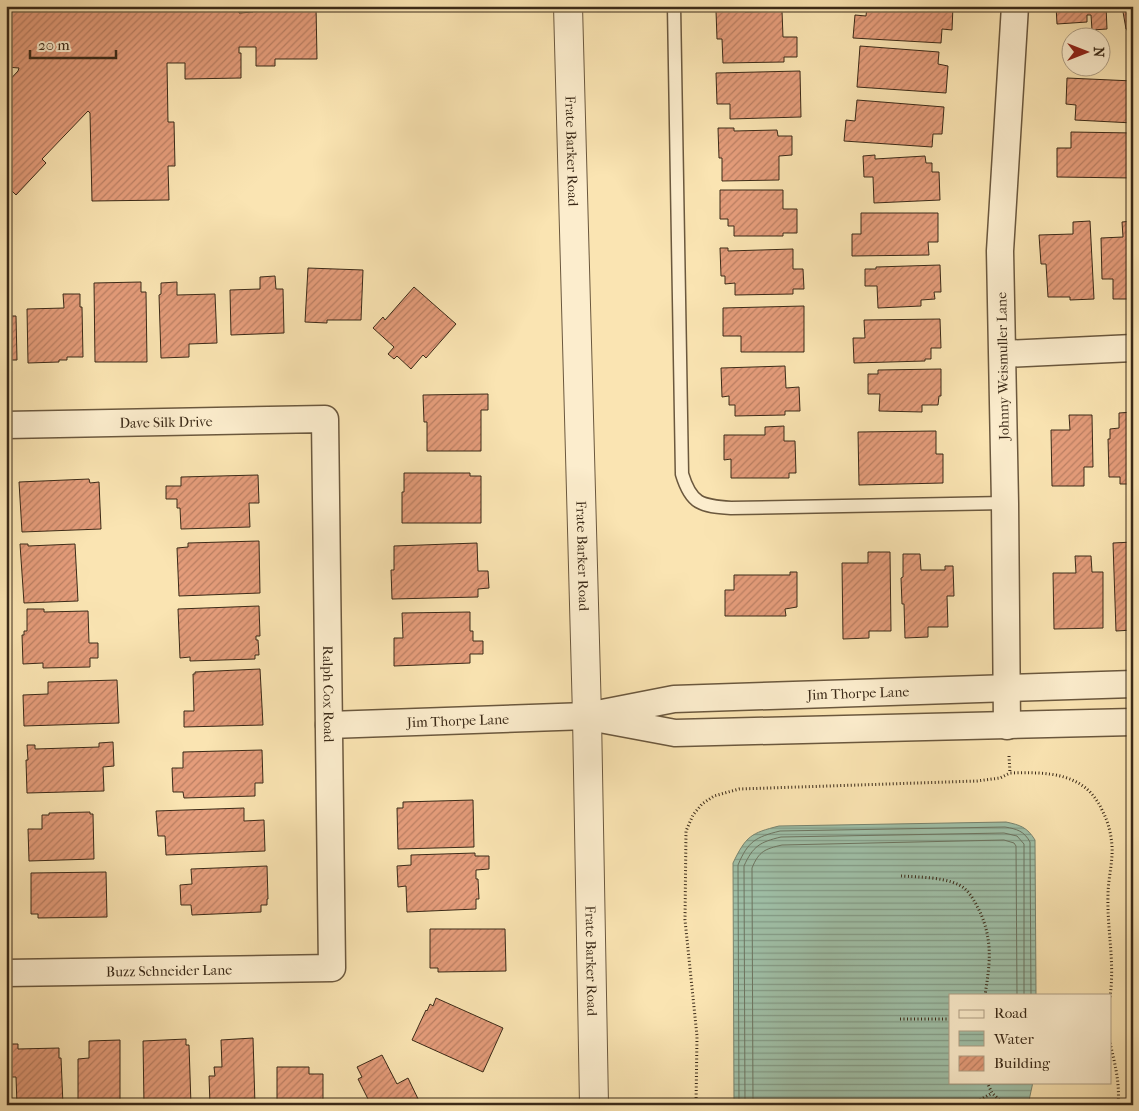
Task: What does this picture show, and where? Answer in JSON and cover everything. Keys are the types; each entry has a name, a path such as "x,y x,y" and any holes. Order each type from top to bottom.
{"street":[{"name":"Frate Barker Road","path":"568,6 587,716 594,1105"},
{"name":"Johnny Weismuller Lane","path":"1007,726 1000,250 1015,6"},
{"path":"1002,354 1133,348"},
{"name":"Dave Silk Drive","path":"6,425 325,419"},
{"name":"Ralph Cox Road","path":"325,419 332,968"},
{"name":"Jim Thorpe Lane","path":"329,725 587,716 674,699 1007,690 1133,684"},
{"name":"Jim Thorpe Lane","path":"587,716 675,733 1133,722"},
{"name":"Buzz Schneider Lane","path":"6,974 332,968"}],"lane":[{"path":"674,6 681,464 686,490 696,501 713,507 731,508 1005,503"}],"path":[{"path":"1009,756 1010,773"},
{"path":"696,1105 697,1036 685,920 686,831 692,816 702,804 714,796 739,789 977,781 1000,778 1010,773 1053,775 1077,782 1089,790 1098,800 1111,832 1112,848 1108,895 1113,966 1110,994"},
{"path":"901,876 933,878 965,888 977,905 985,924 990,944 990,965 985,994"},
{"path":"900,1019 949,1019"},
{"path":"1112,1051 1118,1074 1118,1105"},
{"path":"989,1084 992,1093 1005,1105"},
{"path":"972,1105 992,1093"}],"water":[{"path":"1006,822 1023,827 1029,832 1035,840 1036,994 949,994 949,1084 1033,1084 1028,1105 734,1105 733,863 750,837 779,826"}],"building":[{"path":"6,6 239,6 239,13 253,12 253,6 316,6 317,59 275,59 275,66 256,66 256,47 239,47 239,53 241,53 241,78 185,79 185,63 167,63 168,122 174,122 175,166 168,166 169,200 92,201 90,113 88,111 42,159 46,163 16,195 12,191 6,197 6,84 19,68 6,67"},
{"path":"867,6 953,6 952,30 942,29 941,43 853,38 855,15 866,16"},
{"path":"1056,6 1106,6 1107,28 1092,28 1091,15 1087,15 1087,22 1057,24"},
{"path":"1122,6 1133,6 1133,33 1128,34"},
{"path":"745,10 745,12 782,11 783,37 797,37 797,57 784,57 784,62 723,63 722,39 717,39 716,11"},
{"path":"860,46 939,52 938,64 948,66 946,93 857,87"},
{"path":"800,71 801,117 730,119 730,104 717,104 716,73"},
{"path":"1067,78 1133,81 1133,123 1075,120 1076,105 1066,104"},
{"path":"857,100 944,107 942,134 933,134 932,147 844,141 846,120 855,121"},
{"path":"718,128 734,128 734,131 777,130 778,136 792,136 792,155 779,156 779,180 722,181 722,158 719,158"},
{"path":"1071,132 1133,133 1133,178 1057,177 1057,148 1071,148"},
{"path":"875,155 875,159 925,156 926,163 932,163 932,172 939,172 940,200 874,203 873,177 864,177 863,156"},
{"path":"720,190 783,190 783,209 797,209 797,233 783,233 783,236 734,236 734,226 728,226 728,219 720,219"},
{"path":"861,213 938,213 938,242 928,242 929,255 852,256 852,234 861,234"},
{"path":"1090,221 1094,299 1070,300 1070,297 1048,297 1046,264 1041,264 1039,235 1073,234 1073,222"},
{"path":"1133,221 1133,299 1113,299 1113,279 1102,279 1101,238 1123,237 1122,222"},
{"path":"720,248 728,248 728,251 793,249 793,269 803,269 804,289 793,289 793,294 735,295 735,283 725,284 725,276 721,276"},
{"path":"940,265 941,292 934,292 935,299 921,300 921,306 878,308 877,286 865,286 865,269"},
{"path":"308,268 363,270 361,320 327,320 327,323 305,322"},
{"path":"275,276 276,289 283,289 284,333 231,335 230,290 260,289 260,277"},
{"path":"141,282 141,292 146,292 147,362 95,362 94,283"},
{"path":"177,282 177,295 215,294 217,343 189,344 189,357 161,358 159,295 161,294 161,283"},
{"path":"414,287 456,324 426,358 423,355 411,369 397,356 394,359 388,354 394,347 373,328 383,317 385,320"},
{"path":"63,294 80,294 83,357 67,357 67,360 59,360 59,362 28,363 27,309 64,308"},
{"path":"804,306 804,352 741,352 741,336 723,336 723,308"},
{"path":"6,316 16,316 17,360 6,360"},
{"path":"940,319 941,348 931,348 931,359 925,359 925,361 854,363 853,338 865,338 864,320"},
{"path":"785,366 786,388 799,387 800,411 785,411 785,415 735,416 735,405 729,405 729,396 722,397 721,368"},
{"path":"941,369 941,396 939,396 938,405 922,405 922,412 879,411 880,394 868,394 868,374 878,374 878,370"},
{"path":"488,394 488,410 481,410 481,451 427,451 427,422 424,422 423,395"},
{"path":"1133,412 1133,484 1120,484 1120,477 1109,477 1108,439 1110,439 1110,429 1119,428 1119,413"},
{"path":"1069,415 1092,415 1093,467 1084,467 1084,486 1052,486 1051,430 1070,430"},
{"path":"784,426 784,441 795,441 796,473 789,473 789,478 731,478 731,459 724,460 724,435 765,435 765,427"},
{"path":"936,431 936,454 943,454 943,483 859,485 858,432"},
{"path":"404,473 470,473 470,476 481,476 481,523 402,523"},
{"path":"258,475 259,503 249,503 250,527 181,529 180,508 177,508 177,499 166,499 166,486 181,486 181,477"},
{"path":"89,479 90,483 99,482 101,529 22,532 19,482"},
{"path":"259,541 260,593 179,596 177,548 188,547 188,543"},
{"path":"1133,542 1133,630 1116,631 1113,543"},
{"path":"477,543 478,571 488,571 489,588 478,589 478,597 392,599 391,570 394,570 394,546"},
{"path":"20,544 28,544 28,546 75,544 78,601 24,603"},
{"path":"868,552 890,552 891,631 869,631 869,638 843,639 842,563 868,563"},
{"path":"903,554 920,554 921,570 945,570 945,566 953,566 954,596 947,596 948,627 928,627 928,637 905,638 901,578 903,577"},
{"path":"1075,556 1091,556 1092,572 1103,572 1103,628 1054,629 1053,573 1076,573"},
{"path":"790,572 797,572 797,607 785,609 786,616 725,616 725,590 734,590 734,575 790,575"},
{"path":"259,606 260,636 256,636 256,640 258,640 259,655 255,655 255,659 190,661 190,657 180,658 178,609"},
{"path":"27,609 44,609 44,612 88,611 89,643 98,643 98,658 90,658 90,667 43,668 43,663 23,664 22,635 24,635 24,631 27,631"},
{"path":"470,612 470,631 473,631 473,641 483,641 483,654 470,654 470,663 394,666 394,638 403,638 402,613"},
{"path":"260,669 263,725 184,727 184,711 194,711 193,674 195,672"},
{"path":"117,680 119,723 24,726 23,695 48,694 48,682"},
{"path":"113,742 114,766 103,767 104,791 27,793 27,745 35,745 35,749 99,747 99,743"},
{"path":"262,750 263,783 255,783 255,796 184,798 183,792 173,792 172,768 183,768 183,752"},
{"path":"473,800 474,847 398,849 397,808 403,808 403,802"},
{"path":"244,808 244,821 264,820 265,851 166,855 165,836 158,836 156,811"},
{"path":"90,812 90,814 93,814 94,859 29,861 28,829 42,829 42,815 49,815 49,813"},
{"path":"475,853 475,856 489,856 489,869 476,870 479,899 476,899 476,909 407,912 406,886 398,887 397,866 411,865 411,855"},
{"path":"267,866 268,899 267,905 261,905 261,912 192,915 191,905 181,905 180,885 192,884 191,869"},
{"path":"106,872 107,917 38,918 38,914 31,914 31,873"},
{"path":"430,929 505,929 506,971 438,972 438,968 430,968"},
{"path":"436,998 503,1028 483,1072 412,1040 426,1010 430,1004 433,1006"},
{"path":"253,1038 255,1105 210,1105 209,1076 215,1076 214,1067 222,1067 221,1040"},
{"path":"186,1039 186,1045 189,1045 191,1105 144,1105 143,1041"},
{"path":"120,1040 120,1105 78,1105 78,1059 89,1058 89,1041"},
{"path":"8,1044 18,1044 18,1049 59,1048 63,1105 17,1105 16,1077 9,1077"},
{"path":"382,1055 397,1084 408,1078 421,1105 371,1105 358,1079 362,1077 357,1067"},
{"path":"277,1067 309,1067 309,1074 323,1074 323,1105 277,1105"}]}
